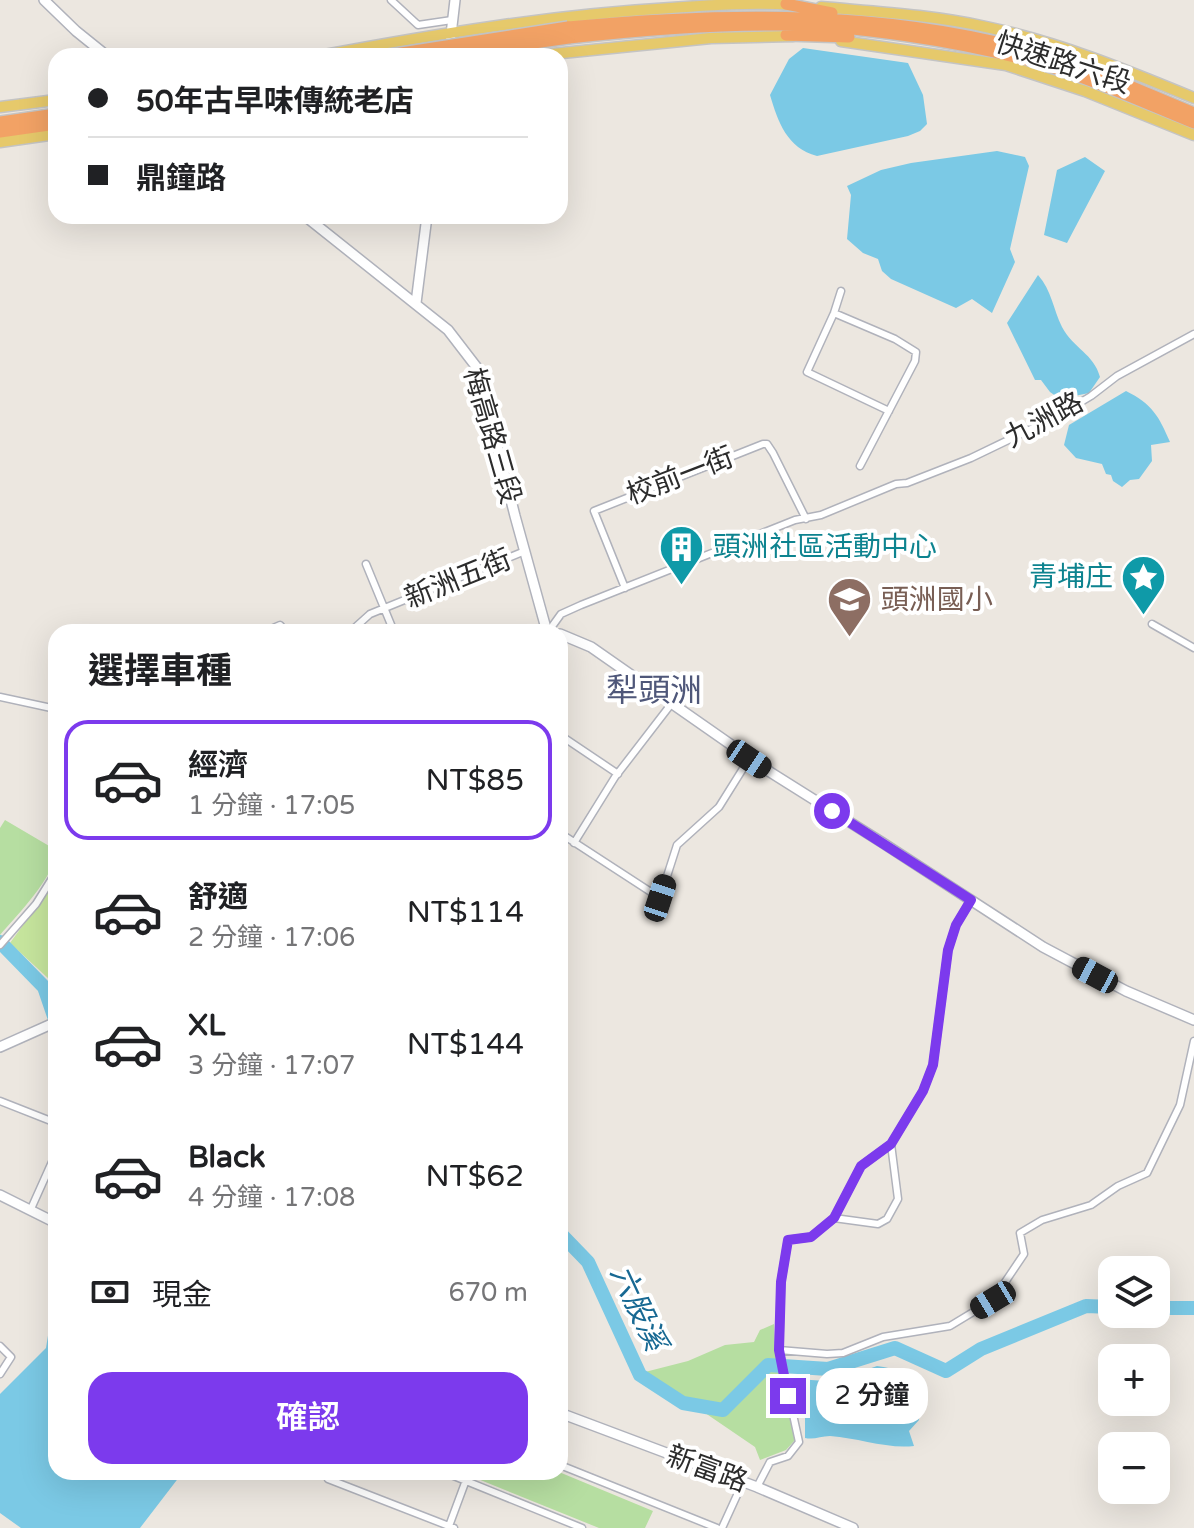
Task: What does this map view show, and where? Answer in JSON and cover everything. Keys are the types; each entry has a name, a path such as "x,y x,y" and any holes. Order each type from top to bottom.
{"highway":[{"path":"786,4 1025,59 1110,88 1194,123"},
{"path":"433,48 568,27 642,20 762,16 851,19 911,33"},
{"path":"504,48 703,26 784,25 973,37 1047,55 1194,113"},
{"path":"786,35 911,33"},
{"path":"0,122 48,115"},
{"path":"0,132 48,125"}],"main road":[{"name":"快速路六段","path":"354,48 452,26 616,11 786,4 909,15 986,27 1095,58 1194,98"},
{"name":"快速路六段","path":"568,52 711,38 786,35 853,42 1006,65 1085,91 1194,135"},
{"path":"0,107 48,101"},
{"path":"0,142 48,135"}],"street":[{"path":"44,0 97,48"},
{"path":"391,0 418,25 452,26"},
{"path":"448,48 455,0"},
{"name":"梅高路三段","path":"315,224 448,330 478,369 546,624"},
{"path":"416,303 426,224"},
{"path":"841,291 807,372 889,411"},
{"path":"834,313 895,339 916,352 915,361 860,466"},
{"name":"九洲路","path":"554,624 561,614 795,520 854,503 886,488 971,458 1030,430 1091,396 1117,376 1194,334"},
{"name":"校前一街","path":"625,588 594,511 751,448 767,444 806,519"},
{"name":"新洲五街","path":"359,624 370,614 525,551"},
{"path":"366,564 391,624"},
{"path":"1152,624 1194,648"},
{"path":"568,637 591,647 749,759 1043,947 1095,975 1194,1020"},
{"path":"0,697 48,707"},
{"path":"574,843 618,774 672,703"},
{"path":"568,740 618,774"},
{"path":"568,839 660,898 677,845 719,807 749,759"},
{"path":"2,943 36,904 48,885"},
{"path":"757,1487 770,1462 788,1456 799,1442 779,1350 781,1282 788,1240 811,1237 834,1218 861,1166 891,1144 923,1091 933,1065 948,950 956,925 971,900"},
{"path":"0,1047 48,1025"},
{"path":"779,1350 843,1353 883,1337 950,1326 993,1300 1024,1254 1020,1233 1042,1220 1091,1205 1118,1186 1147,1173 1180,1105 1194,1041"},
{"path":"0,1101 48,1120"},
{"path":"834,1218 878,1224 887,1219 898,1199 891,1144"},
{"path":"30,1211 48,1171"},
{"path":"0,1195 48,1219"},
{"path":"0,1346 11,1357 0,1374"},
{"name":"新富路","path":"568,1416 757,1487 853,1528"},
{"path":"568,1468 720,1528 743,1482"},
{"path":"331,1480 451,1527 465,1481 582,1528"}],"green space":[{"path":"5,820 48,845 48,874 0,935 0,828"},
{"path":"48,891 48,978 10,943"},
{"path":"774,1324 775,1349 795,1440 786,1450 760,1460 755,1447 645,1372 688,1361 725,1345 754,1342 760,1330"},
{"path":"568,1476 653,1511 645,1528 599,1528 480,1480 568,1480"}],"water":[{"path":"803,48 908,63 923,95 927,124 908,136 817,156 798,147 785,133 770,95 789,59"},
{"path":"997,151 1025,157 1029,166 1010,249 1015,262 992,313 972,299 956,308 891,279 882,271 878,259 863,253 847,239 851,195 847,186 881,170 911,163"},
{"path":"1085,157 1105,171 1067,243 1044,235 1057,170"},
{"path":"1038,275 1062,327 1097,369 1100,377 1089,393 1060,399 1041,380 1035,380 1007,323"},
{"path":"1126,391 1154,412 1170,442 1151,445 1152,461 1139,479 1130,480 1122,487 1106,474 1102,464 1076,458 1064,445 1069,425"},
{"path":"48,1336 48,1480 177,1480 140,1528 21,1528 0,1513 0,1394 46,1348"},
{"path":"877,1366 898,1372 909,1382 919,1420 909,1431 914,1446 893,1446 830,1436 805,1438 805,1416 796,1406 788,1377 834,1380"}],"waterway":[{"name":"六股溪","path":"0,942 44,987 48,999"},
{"name":"六股溪","path":"568,1241 588,1262 640,1375 683,1403 723,1410 768,1365 828,1369 895,1348 946,1371 981,1349 1086,1306 1098,1306"},
{"name":"六股溪","path":"1170,1308 1194,1308"}],"place":[{"name":"頭洲社區活動中心","path":"682,586"},
{"name":"青埔庄","path":"1144,616"},
{"name":"頭洲國小","path":"850,639"}],"district":[{"name":"犁頭洲","path":"654,691"}],"route":[{"path":"788,1396 779,1350 781,1282 788,1240 811,1237 834,1218 861,1166 891,1144 923,1091 933,1065 948,950 956,925 971,900 832,811"}]}
